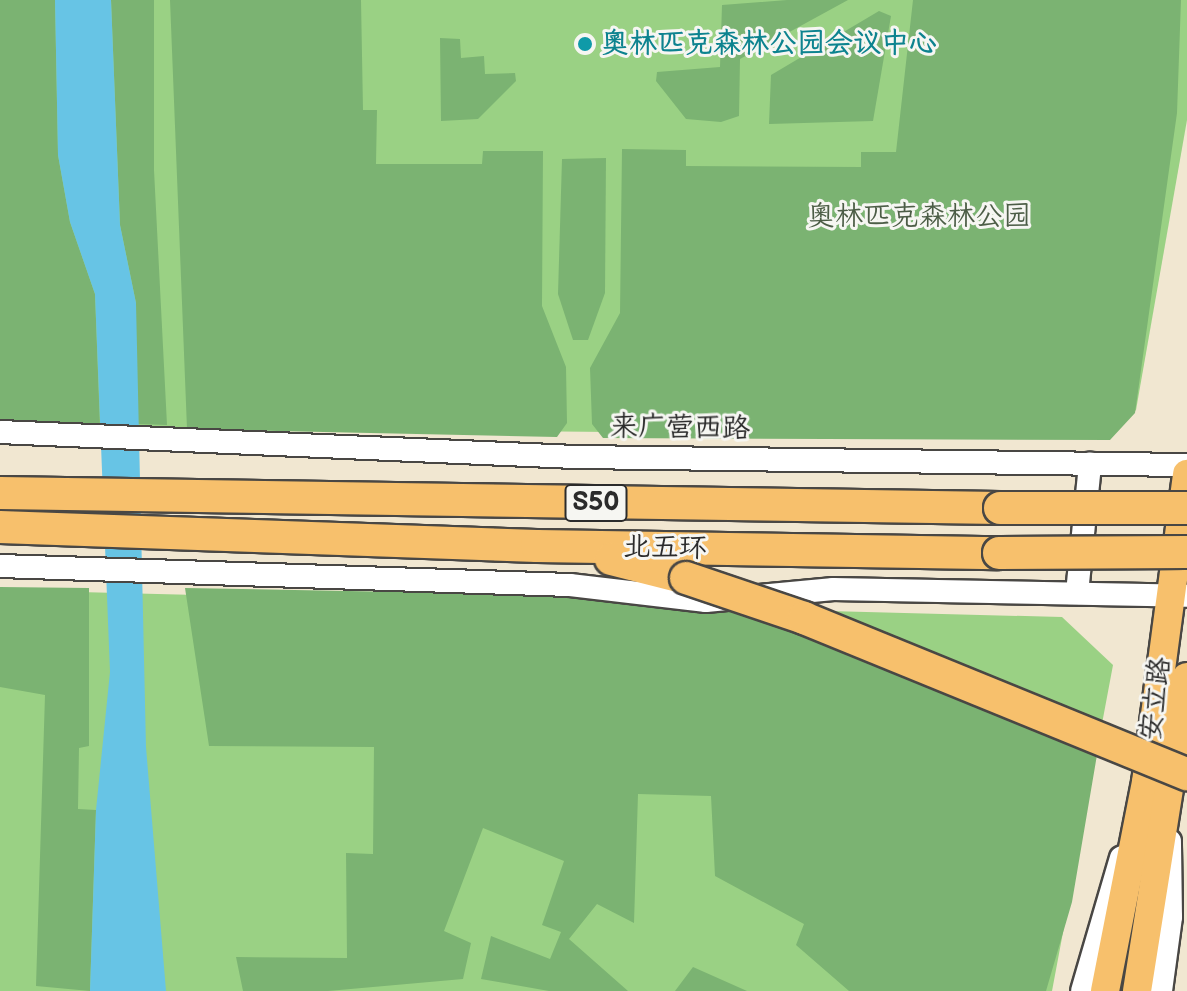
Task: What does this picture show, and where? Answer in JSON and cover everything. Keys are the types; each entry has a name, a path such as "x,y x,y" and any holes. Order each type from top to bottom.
{"highway":[{"name":"北五环","path":"0,493 1187,508"},
{"name":"北五环","path":"0,527 537,546 999,553 1187,552"},
{"path":"537,546 686,578 804,618 1168,780"}],"main road":[{"name":"安立路","path":"1105,991 1168,780 1187,474"},
{"name":"安立路","path":"1137,991 1168,780 1187,677"}],"street":[{"name":"来广营西路","path":"0,432 173,437 576,457 1187,465"},
{"path":"1077,593 1090,464"},
{"path":"0,566 570,585 706,601 833,589 1178,596"},
{"name":"安立路","path":"1082,991 1168,780"},
{"name":"安立路","path":"1161,991 1171,917 1168,780"}],"green space":[{"name":"奥林匹克森林公园","path":"0,0 1187,0 1187,120 1136,410 1104,437 14,426"},
{"path":"0,0 55,0 58,155 70,222 95,294 100,427 0,422"},
{"path":"111,0 154,0 154,170 167,425 136,424 136,303 120,225"},
{"path":"170,0 361,0 363,110 377,110 376,164 482,164 483,151 543,151 542,306 566,367 567,423 557,437 187,429"},
{"path":"787,0 848,0 740,59 739,116 721,122 686,119 656,81 657,72 720,67 722,5"},
{"path":"913,0 1181,0 1177,113 1135,413 1110,440 603,438 592,424 590,368 620,313 622,149 686,150 686,166 861,167 861,152 896,152"},
{"path":"879,11 891,16 873,121 769,124 771,75"},
{"path":"440,38 460,39 461,58 484,56 485,74 515,73 516,81 478,119 441,121"},
{"path":"606,158 605,293 588,340 573,340 558,294 562,159"},
{"path":"0,587 89,588 89,746 79,748 78,809 96,810 90,991 36,986 45,695 0,687"},
{"path":"185,588 570,595 738,606 1098,749 1072,902 1046,991 849,991 796,945 804,924 715,876 711,796 638,794 634,923 597,904 569,939 628,991 549,991 481,979 491,936 550,959 561,932 542,925 564,861 483,828 444,931 471,943 463,979 328,991 243,991 236,957 347,958 346,853 373,854 374,747 209,746"},
{"path":"0,590 1062,617 1113,665 1052,991 0,991"},
{"path":"693,967 747,991 675,991"}],"water":[{"path":"55,0 111,0 120,225 136,303 146,747 166,991 90,991 96,810 110,672 95,294 70,222 58,155"}],"place":[{"name":"奥林匹克森林公园会议中心","path":"585,44"}]}
